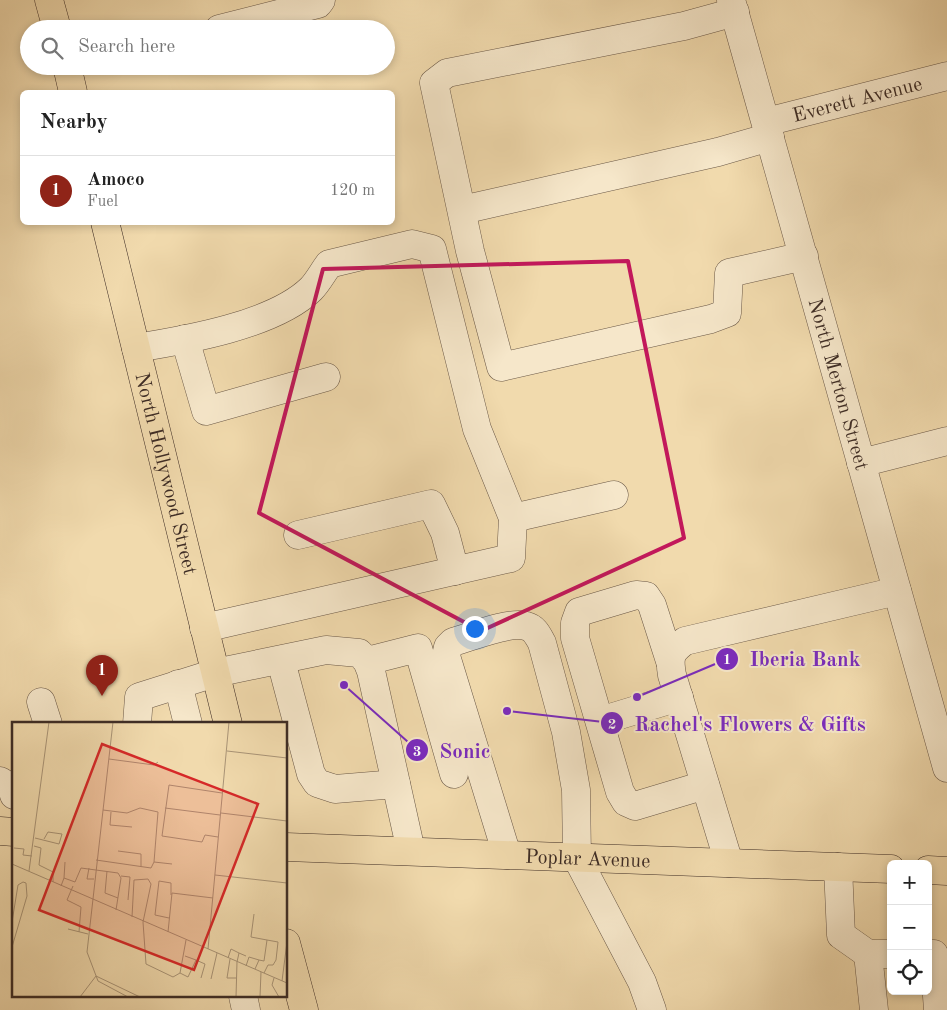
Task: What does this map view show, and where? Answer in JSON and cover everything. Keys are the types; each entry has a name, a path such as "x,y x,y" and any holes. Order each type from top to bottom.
{"main road":[{"path":"49,0 54,20"},
{"path":"69,75 73,90"},
{"name":"North Hollywood Street","path":"106,225 227,722"},
{"name":"Poplar Avenue","path":"288,847 887,869"},
{"path":"932,870 947,871"},
{"path":"288,955 304,1010"}],"street":[{"path":"255,20 318,4 321,0"},
{"path":"733,6 684,26 447,73 434,83 462,210 501,366 711,319 727,313 729,273 804,256"},
{"name":"North Merton Street","path":"733,6 947,768"},
{"name":"Everett Avenue","path":"462,210 718,152 768,130 947,76"},
{"path":"136,348 185,339 272,315 311,289 329,264 412,244 432,249 477,429 513,518 511,558 204,628"},
{"path":"185,339 206,411 326,377"},
{"path":"861,463 947,441"},
{"path":"513,518 614,495"},
{"path":"298,536 431,504 445,533 454,571"},
{"path":"670,661 674,649 685,641 897,592"},
{"path":"705,785 636,806 626,802 620,792 575,638 574,623 579,612 636,595 646,596 652,605 729,863"},
{"path":"507,855 446,656 448,647 453,642 514,625 527,626 536,631 542,643 566,732 576,790 577,858 642,982 652,1010"},
{"path":"367,661 418,648 454,774"},
{"path":"137,722 139,697 178,684 215,673 326,650 345,650 359,653 367,661 411,852"},
{"path":"280,661 311,774 317,783 335,789 396,784"},
{"path":"178,684 188,722"},
{"path":"600,721 679,697"},
{"path":"0,780 12,788"},
{"path":"838,867 841,935 879,954 874,1010"},
{"path":"937,954 938,1010"}],"highlighted area":[{"path":"628,261 684,538 481,631 259,513 323,269"}],"place":[{"name":"Sonic","path":"344,685"},
{"name":"Amoco","path":"102,696"},
{"name":"Iberia Bank","path":"637,697"},
{"name":"Rachel's Flowers & Gifts","path":"507,711"}]}
